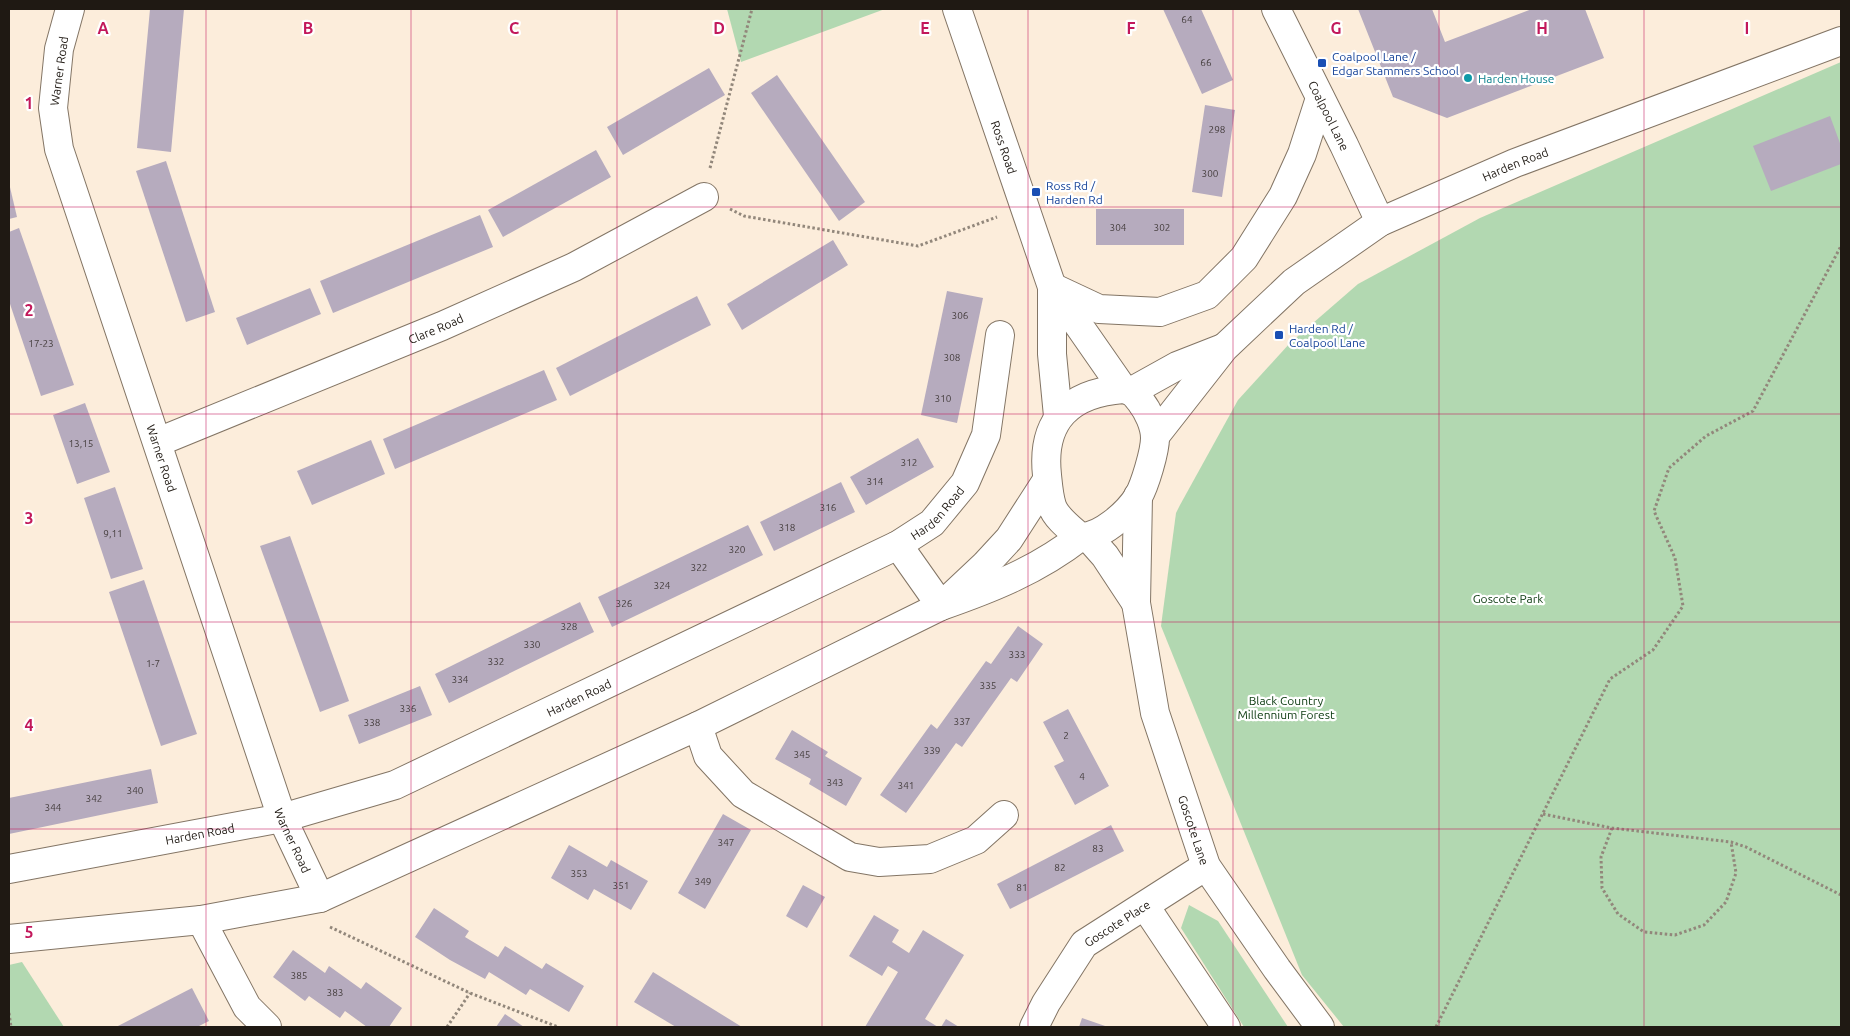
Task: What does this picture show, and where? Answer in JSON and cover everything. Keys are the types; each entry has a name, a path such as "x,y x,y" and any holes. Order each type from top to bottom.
{"street":[{"name":"Warner Road","path":"70,9 59,50 53,108 59,149 282,818 320,898"},
{"name":"Ross Road","path":"957,9 1026,206 1052,287 1052,354 1058,416"},
{"name":"Coalpool Lane","path":"1276,9 1380,222"},
{"name":"Harden Road","path":"1155,436 1224,348 1294,282 1380,222 1515,163 1841,41"},
{"path":"1052,287 1099,310 1160,312 1207,295 1244,258 1282,196 1302,154 1320,98"},
{"name":"Clare Road","path":"158,442 442,326 574,267 704,197"},
{"name":"Ross Road","path":"1052,287 1128,390"},
{"name":"Harden Road","path":"9,869 282,818 395,785 898,545 932,523 965,484 986,435 1000,335"},
{"name":"Harden Road","path":"1128,390 1177,366 1224,348"},
{"path":"9,939 201,920 320,898 698,726 941,606 978,593 1028,571 1084,537 1116,522 1138,496 1152,458 1155,436 1145,407 1128,390 1103,390 1076,402 1058,416 1050,432 1045,460 1052,507 1084,537"},
{"path":"941,606 985,566 1009,539 1047,480"},
{"name":"Goscote Lane","path":"1138,496 1136,603 1155,713 1206,866 1277,969 1320,1027"},
{"name":"Goscote Lane","path":"1084,537 1104,556 1136,603"},
{"path":"898,545 941,606"},
{"path":"698,726 708,756 743,794 850,857 879,862 930,859 976,840 1004,814"},
{"name":"Goscote Place","path":"1034,1027 1046,1003 1084,944 1206,866"},
{"path":"1146,906 1226,1027"},
{"path":"201,920 247,1008 267,1027"}],"path":[{"path":"752,9 704,197 744,216 918,246 1026,206"},
{"path":"1436,1027 1610,679 1653,650 1683,606 1675,558 1654,512 1669,468 1706,436 1754,411 1841,246"},
{"path":"1543,814 1612,828 1731,842 1746,847 1841,895"},
{"path":"1612,828 1600,857 1602,888 1618,914 1644,932 1675,935 1704,925 1726,902 1736,873 1731,842"},
{"path":"327,926 470,993 558,1027"},
{"path":"447,1027 470,993"},
{"path":"9,1013 11,1027"}],"green space":[{"path":"727,9 885,9 741,62"},
{"name":"Goscote Park","path":"1841,62 1841,1027 1344,1027 1302,975 1161,626 1176,513 1180,505 1238,400 1290,343 1358,284 1480,218"},
{"path":"1189,905 1218,921 1288,1027 1244,1027 1181,928"},
{"path":"22,962 64,1027 9,1027 9,965"}],"building":[{"path":"150,9 184,9 171,152 137,148"},
{"path":"1163,9 1201,9 1233,80 1202,94"},
{"name":"Harden House","path":"1358,9 1432,9 1445,42 1532,9 1585,9 1604,58 1447,118 1393,97"},
{"path":"709,68 725,95 623,155 607,127"},
{"path":"777,75 865,202 839,221 751,93"},
{"path":"1205,105 1235,110 1222,197 1192,192"},
{"path":"1830,116 1841,146 1841,164 1771,191 1753,146"},
{"path":"596,150 611,177 503,237 488,210"},
{"path":"166,161 215,312 186,322 136,171"},
{"path":"9,183 17,217 9,219"},
{"path":"1096,209 1184,209 1184,245 1096,245"},
{"path":"480,215 493,247 333,313 320,281"},
{"path":"19,228 74,385 41,396 9,301 9,232"},
{"path":"833,240 848,265 742,330 727,304"},
{"path":"310,288 321,314 247,345 236,318"},
{"path":"947,291 983,298 957,423 921,415"},
{"path":"697,296 711,325 570,396 556,368"},
{"path":"544,370 557,400 395,469 383,439"},
{"path":"85,403 110,472 77,484 53,415"},
{"path":"918,438 934,467 866,505 850,477"},
{"path":"371,440 385,474 312,505 297,471"},
{"path":"841,482 855,512 774,551 760,522"},
{"path":"115,487 143,569 111,579 84,498"},
{"path":"748,525 763,555 612,627 598,597"},
{"path":"290,536 349,701 320,712 260,546"},
{"path":"144,580 197,734 161,746 109,592"},
{"path":"580,602 594,632 449,703 435,674"},
{"path":"1018,626 1043,644 1017,682 1011,678 962,747 956,743 906,813 880,795 931,724 937,729 986,661 991,664"},
{"path":"420,686 432,715 359,744 348,715"},
{"path":"1068,709 1109,786 1075,805 1054,766 1064,761 1043,722"},
{"path":"792,730 828,752 825,756 862,778 846,806 809,784 811,779 775,759"},
{"path":"151,769 158,803 9,834 9,798"},
{"path":"723,814 751,830 705,909 678,893"},
{"path":"1111,825 1124,851 1010,909 997,884"},
{"path":"569,845 607,867 611,860 648,881 631,910 594,889 588,900 551,878"},
{"path":"803,885 825,897 807,928 786,916"},
{"path":"434,908 469,931 465,937 498,957 505,946 542,969 546,963 584,986 569,1012 530,989 526,995 489,972 485,979 450,960 415,937"},
{"path":"874,915 899,930 892,942 909,953 923,930 964,955 925,1019 938,1027 865,1027 898,972 888,966 882,976 849,956"},
{"path":"293,950 325,973 329,966 361,989 366,982 402,1008 389,1027 367,1027 345,1011 340,1018 309,996 305,1001 273,977"},
{"path":"653,972 742,1027 676,1027 634,1002"},
{"path":"192,988 209,1021 197,1027 116,1027"},
{"path":"505,1014 524,1027 496,1027"},
{"path":"1082,1018 1108,1027 1079,1027"},
{"path":"946,1019 959,1027 941,1027"}],"place":[{"name":"Coalpool Lane / Edgar Stammers School","path":"1322,63"},
{"name":"Harden House","path":"1468,78"},
{"name":"Ross Rd / Harden Rd","path":"1036,192"},
{"name":"Harden Rd / Coalpool Lane","path":"1279,335"}],"park label":[{"name":"Black Country Millennium Forest","path":"1286,707"}]}
